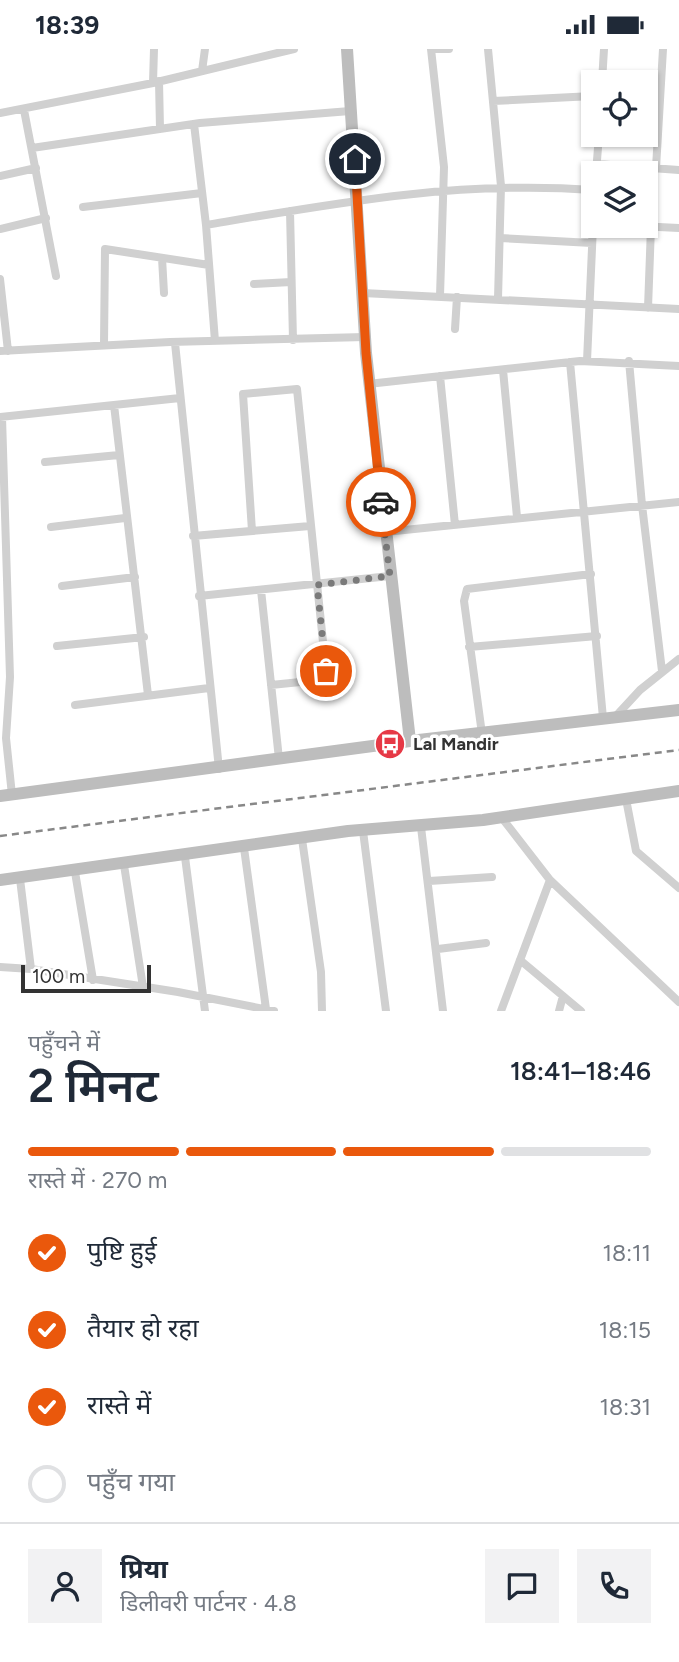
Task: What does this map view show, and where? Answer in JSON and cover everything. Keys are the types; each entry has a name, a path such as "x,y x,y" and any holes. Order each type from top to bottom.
{"street":[{"path":"154,49 160,129"},
{"path":"202,71 205,49"},
{"path":"252,49 252,59"},
{"path":"0,113 156,82 294,49"},
{"path":"348,49 368,384 410,741"},
{"path":"440,296 443,192 431,49 449,49"},
{"path":"488,49 502,186 498,299"},
{"path":"603,70 604,49"},
{"path":"656,161 663,49"},
{"path":"493,101 581,97"},
{"path":"24,110 56,276"},
{"path":"32,148 194,124 351,111"},
{"path":"194,124 206,225 215,341"},
{"path":"658,168 679,170"},
{"path":"0,176 36,169"},
{"path":"206,225 358,199 502,186 581,189"},
{"path":"83,207 202,193"},
{"path":"290,211 293,340"},
{"path":"0,229 46,218"},
{"path":"658,226 679,228"},
{"path":"500,238 593,243"},
{"path":"587,361 593,238"},
{"path":"648,308 651,238"},
{"path":"104,345 105,249 209,265"},
{"path":"162,258 164,293"},
{"path":"0,279 4,351 175,342 365,337"},
{"path":"254,284 291,282"},
{"path":"363,293 679,309"},
{"path":"455,329 457,297"},
{"path":"175,342 199,596 219,769"},
{"path":"368,384 587,361 679,366"},
{"path":"570,362 597,636 610,717"},
{"path":"629,362 642,505 662,671"},
{"path":"503,370 517,517"},
{"path":"440,376 455,525"},
{"path":"252,531 243,394 297,389 326,671 324,677 271,685"},
{"path":"180,398 1,417 6,796 410,741 679,711"},
{"path":"114,405 125,518 144,638 148,695"},
{"path":"45,462 119,455"},
{"path":"385,532 679,502"},
{"path":"51,527 125,518"},
{"path":"193,536 310,526"},
{"path":"482,734 464,601 467,589 591,574"},
{"path":"199,596 390,576"},
{"path":"62,586 135,577"},
{"path":"261,590 279,759"},
{"path":"469,647 597,636"},
{"path":"57,646 144,638"},
{"path":"610,717 679,659"},
{"path":"75,705 209,688"},
{"path":"0,880 75,872 363,831 502,818 679,791"},
{"path":"626,799 636,851 679,888"},
{"path":"502,818 550,880 679,1002"},
{"path":"421,827 438,949 443,1011"},
{"path":"363,831 386,1011"},
{"path":"302,839 321,972 322,1011"},
{"path":"0,967 31,969 270,1010 244,848"},
{"path":"185,857 205,1011"},
{"path":"124,865 143,987"},
{"path":"75,872 93,980"},
{"path":"429,881 492,877"},
{"path":"20,879 31,969"},
{"path":"501,1011 550,880"},
{"path":"438,949 486,943"},
{"path":"520,960 581,1011"},
{"path":"559,1011 563,996"}],"railway":[{"path":"0,836 679,750"}],"way so far":[{"path":"326,671 317,585 390,576 381,502"}],"place":[{"name":"Lal Mandir","path":"390,744"}],"route":[{"path":"355,159 366,353 381,502"}]}
